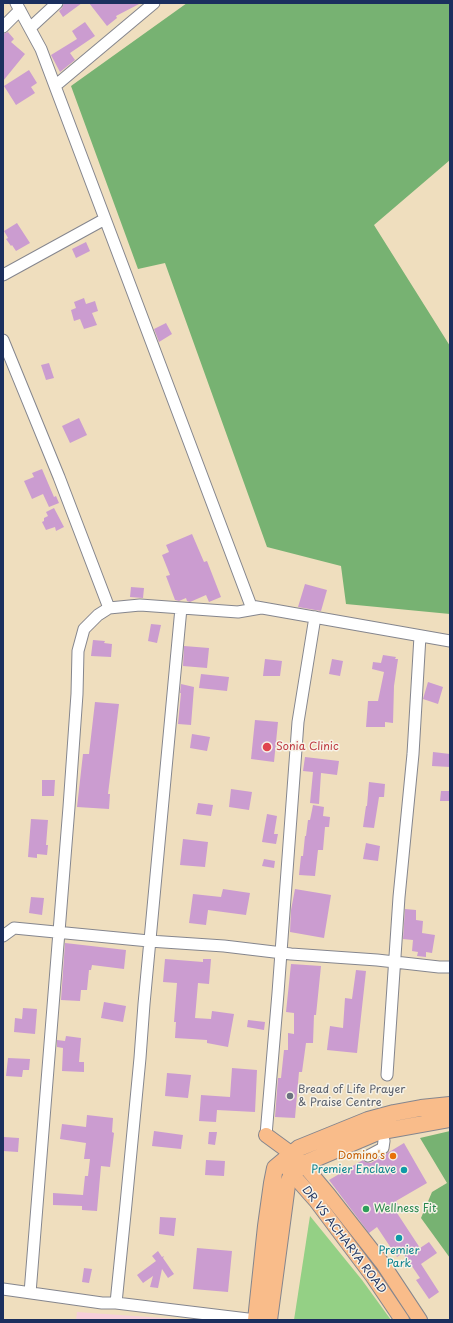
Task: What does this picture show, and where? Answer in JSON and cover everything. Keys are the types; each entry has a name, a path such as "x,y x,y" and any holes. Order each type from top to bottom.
{"highway":[{"path":"269,1320 287,1185 292,1164 299,1148 368,1120 421,1108 450,1105"},
{"path":"256,1320 272,1182 275,1168 292,1164 382,1131 450,1119"}],"main road":[{"path":"266,1135 292,1164"},
{"name":"DR VS ACHARYA ROAD","path":"292,1164 322,1188 383,1264 420,1320"},
{"name":"DR VS ACHARYA ROAD","path":"292,1164 316,1201 373,1277 402,1320"}],"street":[{"path":"30,28 57,3"},
{"path":"55,86 154,3"},
{"path":"3,27 18,6 41,49 251,606 450,641"},
{"path":"3,275 105,219"},
{"path":"3,340 59,477 109,608"},
{"path":"30,1293 69,807 77,694 78,651 84,629 98,615 109,608 140,605 238,612 261,608"},
{"path":"116,1303 140,1066 181,608"},
{"path":"266,1135 298,722 315,617"},
{"path":"387,1076 399,897 413,754 420,636"},
{"path":"3,936 14,928 450,967"},
{"path":"368,1156 383,1148 384,1140 382,1131"},
{"path":"3,1289 102,1303 116,1303 256,1320"}],"shaded area":[{"path":"77,1312 192,1320 76,1320"}],"green space":[{"path":"187,3 450,3 450,160 374,225 450,346 450,614 346,604 341,566 267,547 165,263 138,269 71,86"},
{"path":"450,1131 450,1258 421,1218 432,1192 447,1183 420,1138"},
{"path":"310,1216 362,1280 391,1320 294,1320"}],"building":[{"path":"64,3 82,3 63,17 59,11"},
{"path":"89,3 141,3 116,16 117,18 107,26"},
{"path":"85,22 95,36 70,53 75,60 60,72 51,55 77,39 72,31"},
{"path":"8,32 14,39 11,42 25,54 3,81 3,34"},
{"path":"29,70 37,83 31,87 35,93 16,105 4,86"},
{"path":"17,223 30,243 16,251 6,239 8,238 4,231"},
{"path":"86,242 90,251 76,258 72,249"},
{"path":"84,298 86,304 95,301 98,311 92,313 97,325 84,329 80,319 74,321 71,310 76,308 74,302"},
{"path":"166,323 172,334 159,342 154,329"},
{"path":"49,363 54,378 46,380 41,365"},
{"path":"79,418 87,435 70,443 62,426"},
{"path":"42,469 54,497 56,496 59,503 49,507 43,494 32,499 24,481 34,477 32,473"},
{"path":"54,508 64,527 56,531 55,527 46,530 42,522 44,521 44,518 48,516 46,512"},
{"path":"192,534 204,562 207,561 221,597 209,602 206,595 190,602 187,601 186,598 179,601 175,600 166,576 170,575 162,555 169,552 166,545"},
{"path":"305,584 327,590 321,611 298,607"},
{"path":"131,587 144,588 143,598 130,597"},
{"path":"151,624 161,625 157,643 148,641"},
{"path":"93,640 105,641 104,643 112,644 111,657 91,656"},
{"path":"184,646 209,648 207,668 183,666"},
{"path":"383,655 396,657 395,659 398,659 394,686 393,723 385,722 385,727 366,727 368,701 378,701 384,672 372,669 373,662 381,663"},
{"path":"265,659 282,661 280,676 263,676"},
{"path":"332,659 343,661 340,676 329,674"},
{"path":"201,674 229,677 227,691 199,688"},
{"path":"428,682 443,687 438,704 423,699"},
{"path":"181,684 194,687 191,725 178,724"},
{"path":"95,702 119,704 108,794 110,794 109,809 77,807 83,754 89,754"},
{"path":"255,720 278,722 274,762 251,759"},
{"path":"192,734 210,737 207,751 190,748"},
{"path":"433,752 450,754 450,767 432,766"},
{"path":"305,757 339,761 337,775 321,773 319,804 310,803 313,772 303,771"},
{"path":"42,780 55,780 54,796 42,796"},
{"path":"369,782 385,784 384,797 379,797 374,828 363,827"},
{"path":"231,789 252,792 249,810 229,807"},
{"path":"441,791 450,791 450,801 440,801"},
{"path":"198,803 213,805 211,816 196,814"},
{"path":"313,805 324,807 323,816 330,817 329,827 325,827 323,850 318,850 315,876 299,875 308,820 310,820"},
{"path":"267,814 277,816 274,834 278,834 276,844 262,842"},
{"path":"31,819 48,820 46,845 48,845 47,855 37,854 37,858 28,857"},
{"path":"183,839 208,842 205,867 180,865"},
{"path":"366,843 380,846 378,861 363,859"},
{"path":"264,859 275,861 274,868 262,866"},
{"path":"223,889 250,893 246,915 208,910 206,925 189,923 193,894 221,897"},
{"path":"295,889 331,895 324,938 290,932 291,910"},
{"path":"31,897 44,898 42,915 29,913"},
{"path":"405,909 416,910 416,920 423,921 422,933 435,935 432,953 426,952 426,957 417,956 418,952 412,951 413,940 403,939"},
{"path":"65,943 126,950 124,969 92,965 91,970 89,970 87,990 81,990 80,1001 61,1000"},
{"path":"165,959 203,962 203,959 211,959 209,984 198,983 195,1018 211,1019 212,1011 234,1014 228,1047 207,1043 207,1040 175,1038 176,1022 174,1022 177,983 163,982"},
{"path":"291,964 321,966 316,1015 314,1015 313,1043 306,1043 302,1072 299,1072 295,1118 275,1117 278,1078 281,1078 284,1050 288,1050 288,1033 294,1034 294,1013 286,1012"},
{"path":"356,970 366,971 357,1053 327,1050 330,1026 343,1028 345,998 352,999"},
{"path":"104,1002 126,1006 123,1022 101,1018"},
{"path":"23,1008 37,1009 35,1034 14,1032 15,1018 22,1019"},
{"path":"248,1020 265,1022 264,1030 247,1027"},
{"path":"66,1036 81,1038 79,1062 84,1062 84,1072 62,1071 63,1048 57,1047 57,1040 65,1041"},
{"path":"8,1058 30,1059 29,1070 23,1070 22,1077 6,1076"},
{"path":"232,1068 257,1070 255,1112 217,1110 216,1122 199,1121 201,1095 230,1097"},
{"path":"167,1073 191,1075 188,1098 165,1096"},
{"path":"87,1115 113,1118 112,1132 114,1133 110,1167 101,1166 97,1211 82,1210 82,1206 53,1205 53,1193 83,1195 85,1176 88,1176 90,1159 84,1159 86,1143 60,1139 62,1124 86,1127"},
{"path":"154,1131 183,1135 181,1149 152,1146"},
{"path":"209,1132 217,1132 215,1145 208,1144"},
{"path":"4,1137 19,1138 18,1152 3,1151"},
{"path":"404,1143 427,1183 396,1201 402,1210 397,1213 420,1248 429,1242 437,1253 421,1264 439,1292 429,1299 416,1280 420,1278 403,1253 397,1257 377,1227 369,1233 329,1180 363,1160 371,1163"},
{"path":"206,1160 225,1161 224,1176 205,1175"},
{"path":"160,1217 176,1218 174,1236 159,1234"},
{"path":"197,1248 232,1251 228,1292 193,1289"},
{"path":"158,1251 162,1257 164,1256 163,1258 174,1274 168,1278 162,1269 158,1288 150,1287 153,1276 143,1283 137,1275 156,1261 152,1256"},
{"path":"84,1268 92,1269 89,1283 82,1282"}],"place":[{"name":"Sonia Clinic","path":"267,747"},
{"name":"Bread of Life Prayer & Praise Centre","path":"290,1096"},
{"name":"Domino's","path":"393,1156"},
{"name":"Premier Enclave","path":"404,1170"},
{"name":"Wellness Fit","path":"366,1209"},
{"name":"Premier Park","path":"399,1238"}]}
